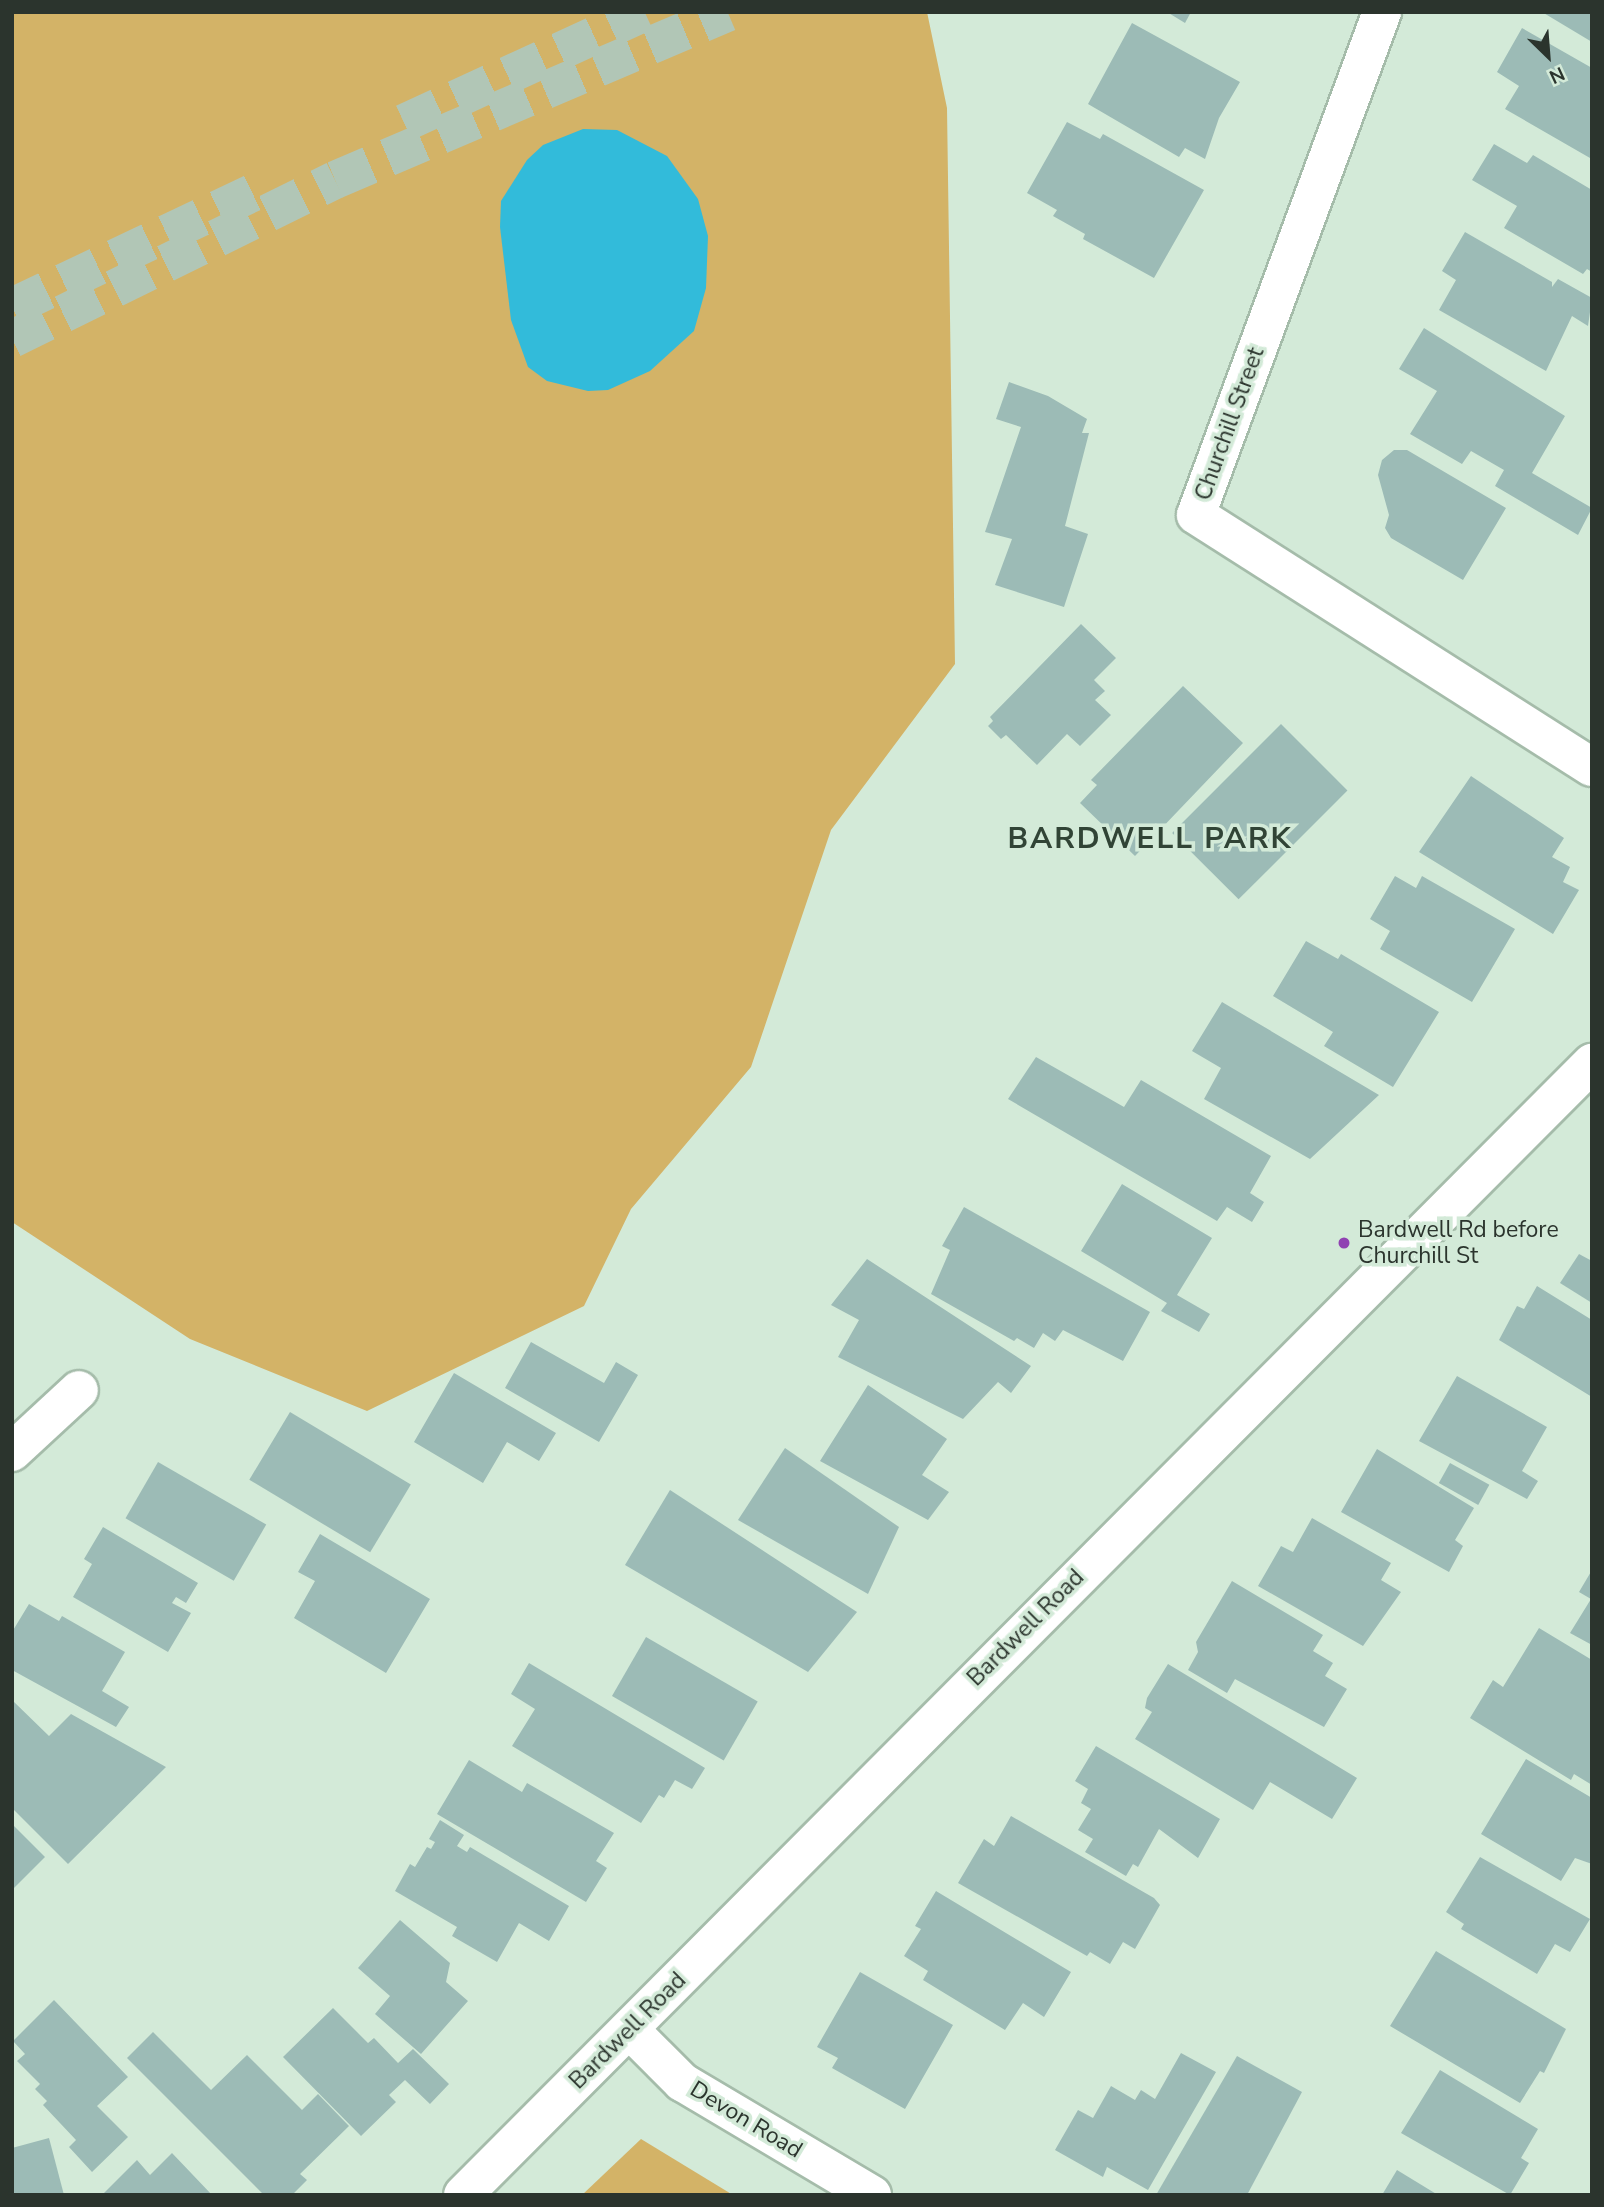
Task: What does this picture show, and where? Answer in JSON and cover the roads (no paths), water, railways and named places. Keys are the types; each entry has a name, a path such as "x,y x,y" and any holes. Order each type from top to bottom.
{"street":[{"name":"Churchill Street","path":"1382,12 1196,515 1592,767"},
{"name":"Bardwell Road","path":"463,2195 1592,1063"},
{"path":"12,1452 79,1390"},
{"name":"Devon Road","path":"630,2030 682,2082 872,2195"}],"water":[{"path":"583,129 617,130 667,156 698,199 708,236 706,288 694,331 650,371 608,390 588,391 547,381 528,367 511,320 500,227 501,201 527,160 543,145"}],"tunnel":[{"path":"404,123 645,12"},
{"path":"12,339 335,180 728,12"},
{"path":"12,307 254,192"}],"place":[{"name":"Bardwell Rd before Churchill St","path":"1344,1243"}],"district":[{"name":"BARDWELL PARK","path":"1150,839"}]}
